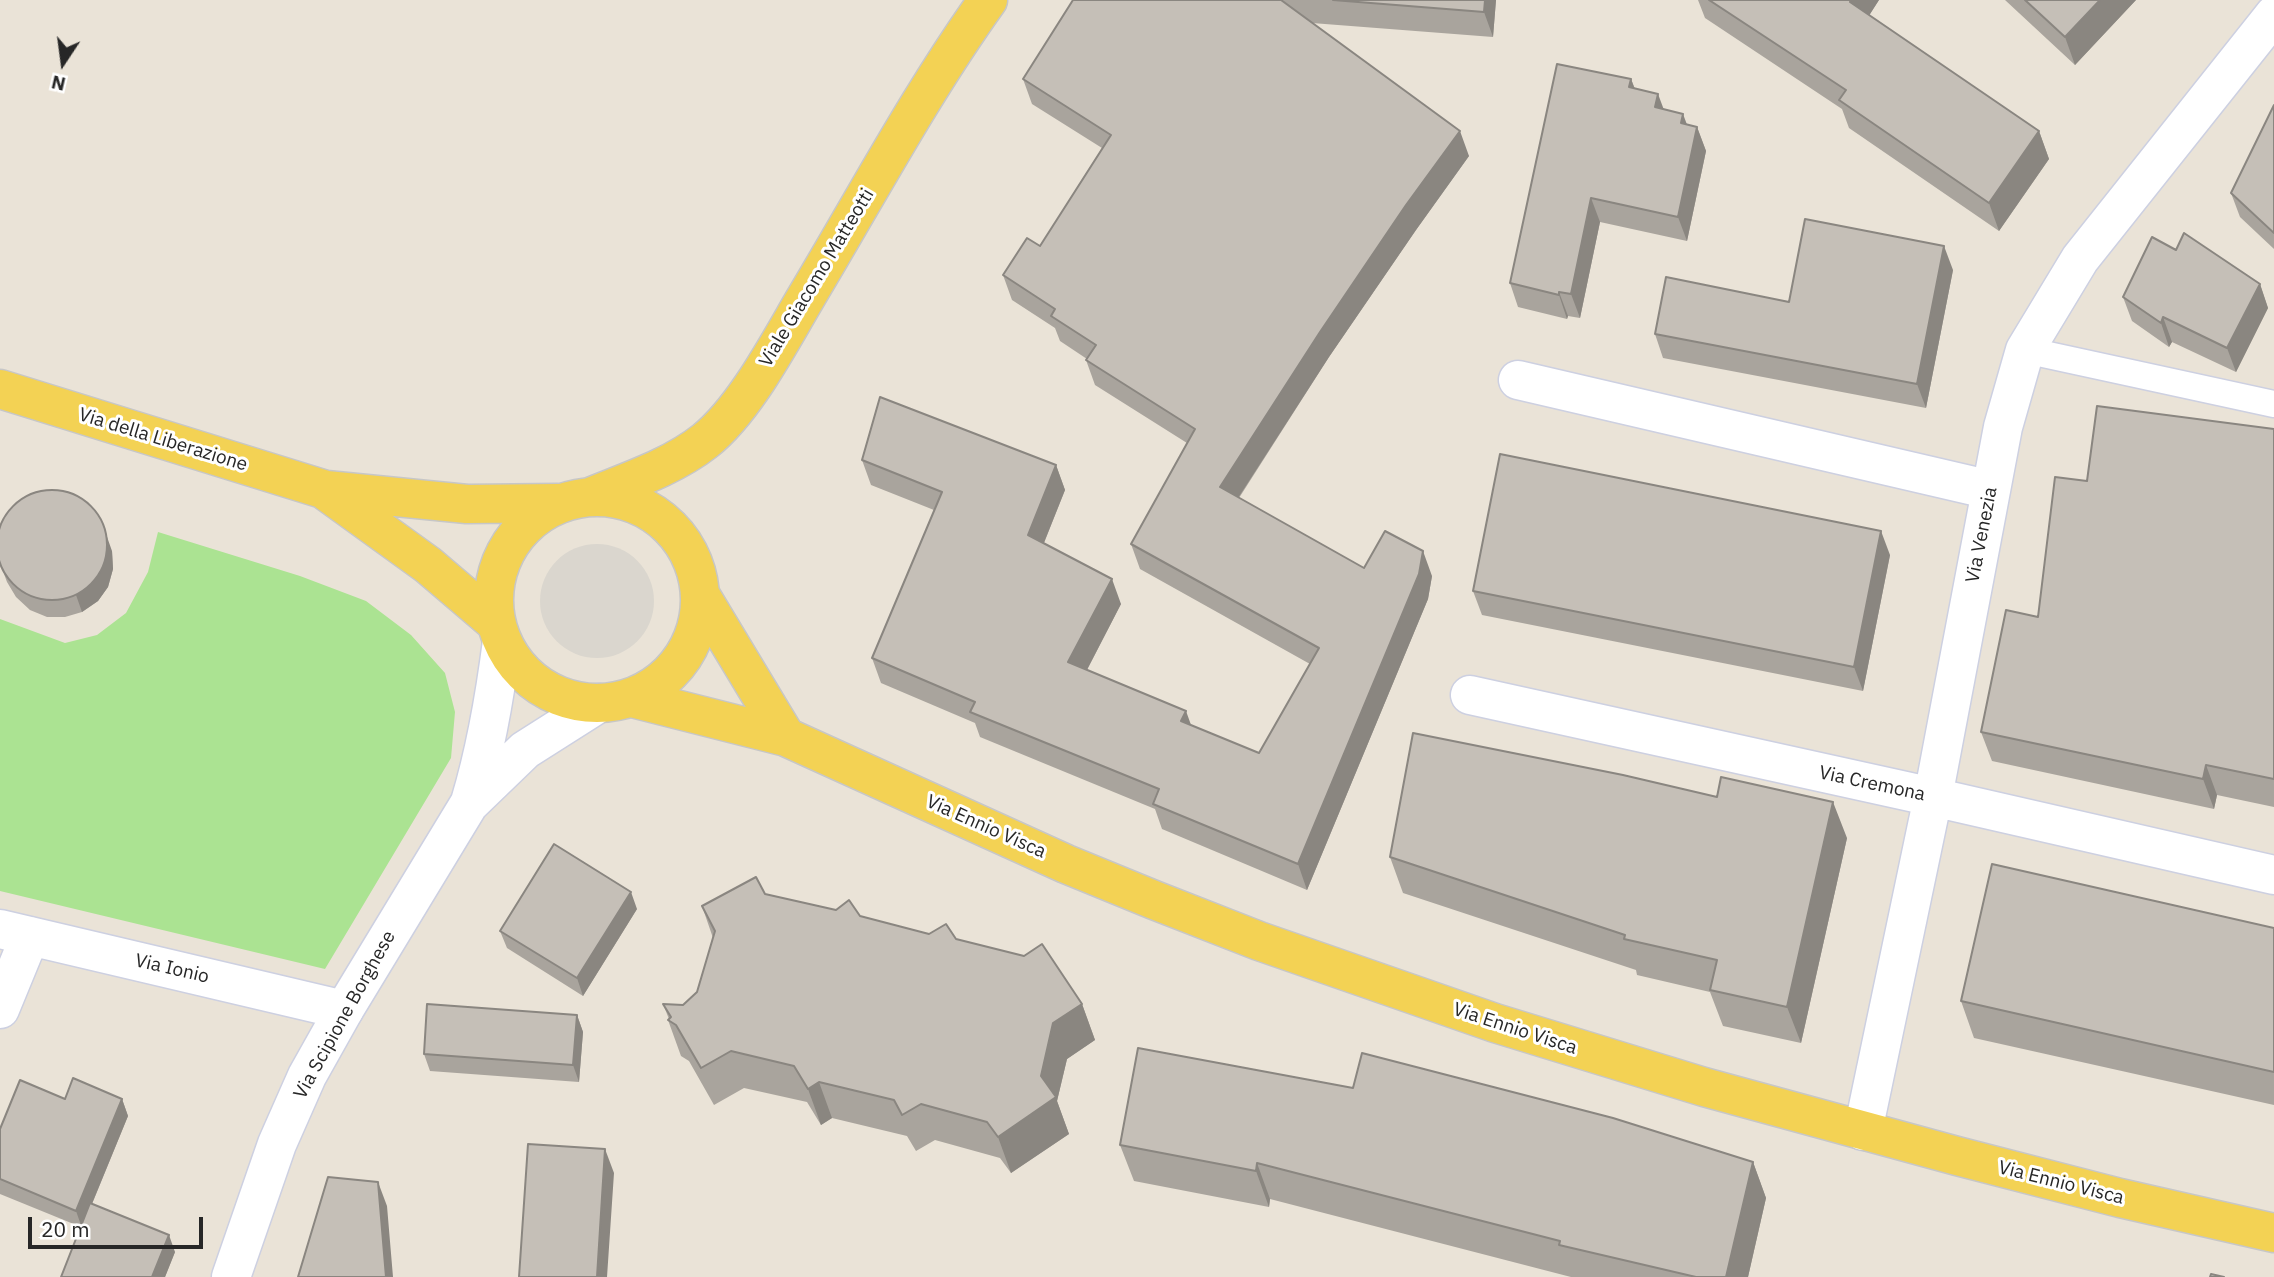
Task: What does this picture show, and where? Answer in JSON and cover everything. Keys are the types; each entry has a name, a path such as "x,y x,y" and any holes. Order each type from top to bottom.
{"main road":[{"name":"Viale Giacomo Matteotti","path":"575,500 686,454 705,441 737,406 796,314 939,73 988,0"},
{"name":"Via della Liberazione","path":"0,389 326,491 467,504 575,500"},
{"name":"Via della Liberazione","path":"326,491 428,565 499,632"},
{"path":"624,499 654,512 678,535 694,564 701,596 699,622 690,646 675,669 655,686 615,700 575,701 551,692 531,680 514,662 499,632 493,602 501,561 511,542 541,512 575,500 624,499"},
{"path":"701,596 786,737"},
{"name":"Via Ennio Visca","path":"615,700 786,737 1066,864 1259,941 1391,988 1590,1053 1756,1102 2070,1186 2274,1233"}],"street":[{"name":"Via Venezia","path":"1863,1130 1933,797 2008,404 2025,349 2080,260 2274,15"},
{"path":"1518,380 1991,490"},
{"name":"Via Scipione Borghese","path":"231,1277 277,1144 307,1076 469,804 482,760 495,698 499,632"},
{"name":"Via Cremona","path":"1470,695 2274,875"},
{"name":"Via Scipione Borghese","path":"469,804 525,750 615,700"},
{"path":"0,1009 15,932"},
{"name":"Via Ionio","path":"15,932 344,1010"}],"lane":[{"path":"2025,349 2274,404"}],"green space":[{"path":"158,532 300,576 366,601 411,635 445,673 455,712 451,758 325,969 0,891 0,619 65,643 97,635 126,613 148,572"}],"shaded area":[{"path":"597,544 619,548 638,560 650,579 654,601 650,623 638,642 619,654 597,658 575,654 556,642 544,623 540,601 544,579 556,560 575,548"}],"building":[{"path":"1073,0 1281,0 1460,131 1320,332 1220,487 1364,568 1385,531 1423,551 1419,574 1298,864 1153,804 1159,789 970,712 975,702 872,658 942,492 862,460 880,397 1056,465 1028,535 1112,579 1068,662 1186,711 1181,721 1259,753 1319,648 1131,544 1195,429 1086,360 1096,345 1051,316 1055,309 1003,275 1027,238 1040,246 1111,135 1023,79"},
{"path":"1333,0 1485,0 1484,12"},
{"path":"1709,0 1851,0 1850,2 2039,131 1989,203 1839,100 1846,90"},
{"path":"2025,0 2100,0 2065,37"},
{"path":"1557,64 1631,79 1629,87 1658,94 1655,107 1683,114 1681,123 1697,127 1678,217 1591,198 1571,294 1559,292 1559,295 1510,283"},
{"path":"2274,105 2274,233 2231,193"},
{"path":"1805,219 1944,246 1917,384 1655,334 1666,277 1789,302"},
{"path":"2184,233 2260,284 2227,348 2163,317 2161,323 2123,297 2152,237 2176,250"},
{"path":"2097,406 2274,429 2274,779 2206,765 2203,779 1981,732 2006,610 2038,617 2055,477 2087,481"},
{"path":"1500,454 1881,531 1854,667 1473,591"},
{"path":"52,490 73,494 91,506 103,524 107,545 103,566 91,584 73,596 52,600 31,596 13,584 1,566 -3,545 1,524 13,506 31,494"},
{"path":"1413,733 1623,775 1717,797 1721,777 1833,802 1787,1007 1710,990 1717,960 1624,939 1625,935 1390,857"},
{"path":"554,844 631,892 577,978 500,931"},
{"path":"1992,864 2274,928 2274,1072 1961,1001"},
{"path":"756,877 765,894 836,910 849,900 860,916 929,934 946,924 956,939 1024,956 1042,944 1082,1004 1053,1023 1041,1076 1056,1097 998,1137 987,1122 921,1104 902,1115 894,1100 819,1082 808,1089 794,1066 731,1051 701,1068 676,1025 668,1020 671,1017 663,1004 683,1005 697,992 715,931 702,906"},
{"path":"427,1004 577,1015 573,1065 424,1054"},
{"path":"1138,1048 1353,1088 1362,1053 1613,1118 1753,1162 1726,1277 1696,1277 1559,1245 1560,1241 1257,1163 1256,1171 1120,1145"},
{"path":"73,1078 122,1099 76,1211 0,1179 0,1129 20,1080 65,1099"},
{"path":"528,1144 605,1149 597,1277 519,1277"},
{"path":"328,1177 378,1182 386,1277 298,1277"},
{"path":"90,1203 169,1235 152,1277 61,1277"}]}
